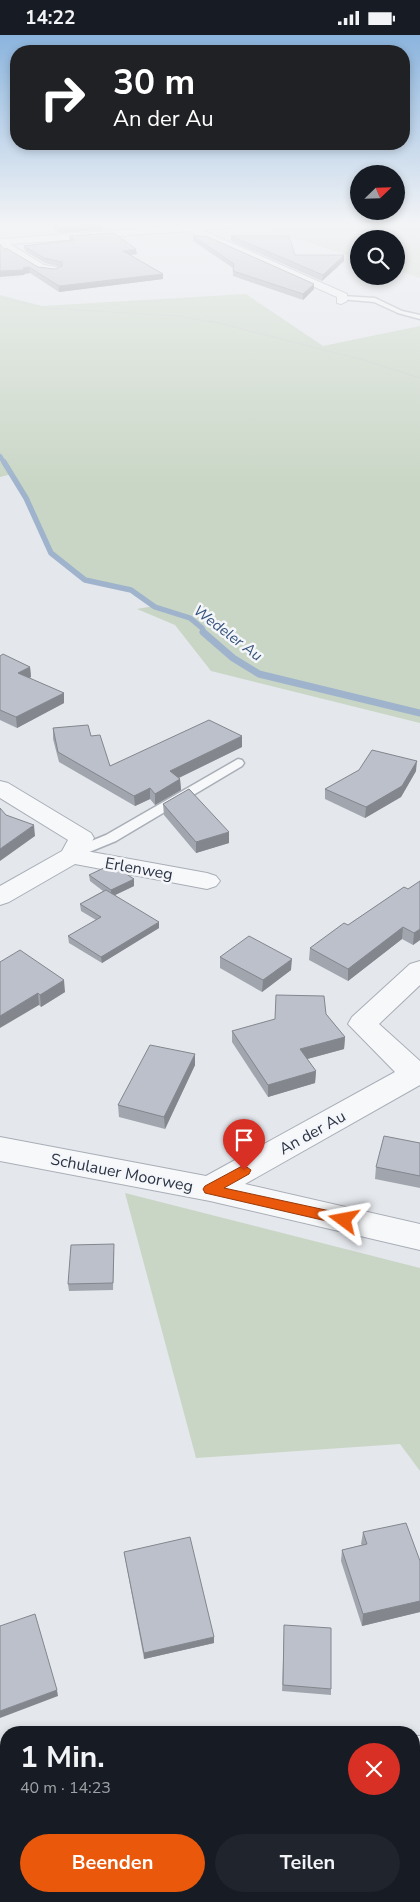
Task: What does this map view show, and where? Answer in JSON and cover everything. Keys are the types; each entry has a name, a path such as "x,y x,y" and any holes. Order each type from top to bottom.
{"street":[{"path":"0,788 82,838 71,855 0,897"},
{"name":"Erlenweg","path":"71,855 207,881"},
{"name":"An der Au","path":"210,1189 417,1074 362,1024 420,970"},
{"name":"Schulauer Moorweg","path":"0,1149 210,1189 420,1237"}],"lane":[{"path":"398,311 420,317"},
{"path":"71,855 111,838 238,763"}],"path":[{"path":"92,311 178,316 219,323 367,361 419,379"}],"green space":[{"path":"0,311 271,311 323,346 420,326 420,723 211,671 175,625 137,609 154,606 144,598 127,589 88,581 73,573 61,562 50,549 42,535 12,474 0,477"},
{"path":"125,1193 420,1268 420,1471 400,1444 196,1458"}],"building":[{"path":"3,654 30,667 18,673 64,693 16,717 0,710 0,656"},
{"path":"209,720 242,736 170,771 180,779 155,794 150,788 134,796 58,752 53,728 88,725 91,736 100,735 110,766"},
{"path":"372,750 417,761 402,786 366,807 325,789 359,770"},
{"path":"189,789 229,832 196,842 163,804"},
{"path":"0,808 6,815 34,825 0,849"},
{"path":"108,866 117,868 134,879 111,890 89,875"},
{"path":"420,881 420,929 414,933 403,927 348,969 310,948 344,923 348,925 404,887 408,889"},
{"path":"106,890 159,922 101,957 68,936 101,917 80,904"},
{"path":"249,936 292,959 263,980 220,957"},
{"path":"20,950 64,980 0,1016 0,962"},
{"path":"276,995 324,996 326,1014 345,1037 300,1049 316,1071 268,1085 232,1031 275,1019"},
{"path":"150,1045 195,1054 164,1117 118,1105"},
{"path":"384,1136 420,1143 420,1176 376,1167"},
{"path":"114,1244 113,1283 68,1284 71,1245"},
{"path":"406,1523 420,1561 420,1601 363,1614 342,1550 367,1544 363,1532"},
{"path":"190,1537 214,1637 144,1653 124,1552"},
{"path":"35,1614 57,1690 0,1711 0,1626"},
{"path":"284,1625 331,1628 331,1689 283,1685"}],"waterway":[{"name":"Wedeler Au","path":"0,456 5,464"},
{"name":"Wedeler Au","path":"4,462 26,498 51,553 85,580 131,590 155,607 190,618 202,628 204,633"},
{"name":"Wedeler Au","path":"204,633 233,658 259,674 420,713"}],"route":[{"path":"244,1170 210,1189 344,1220"}]}
